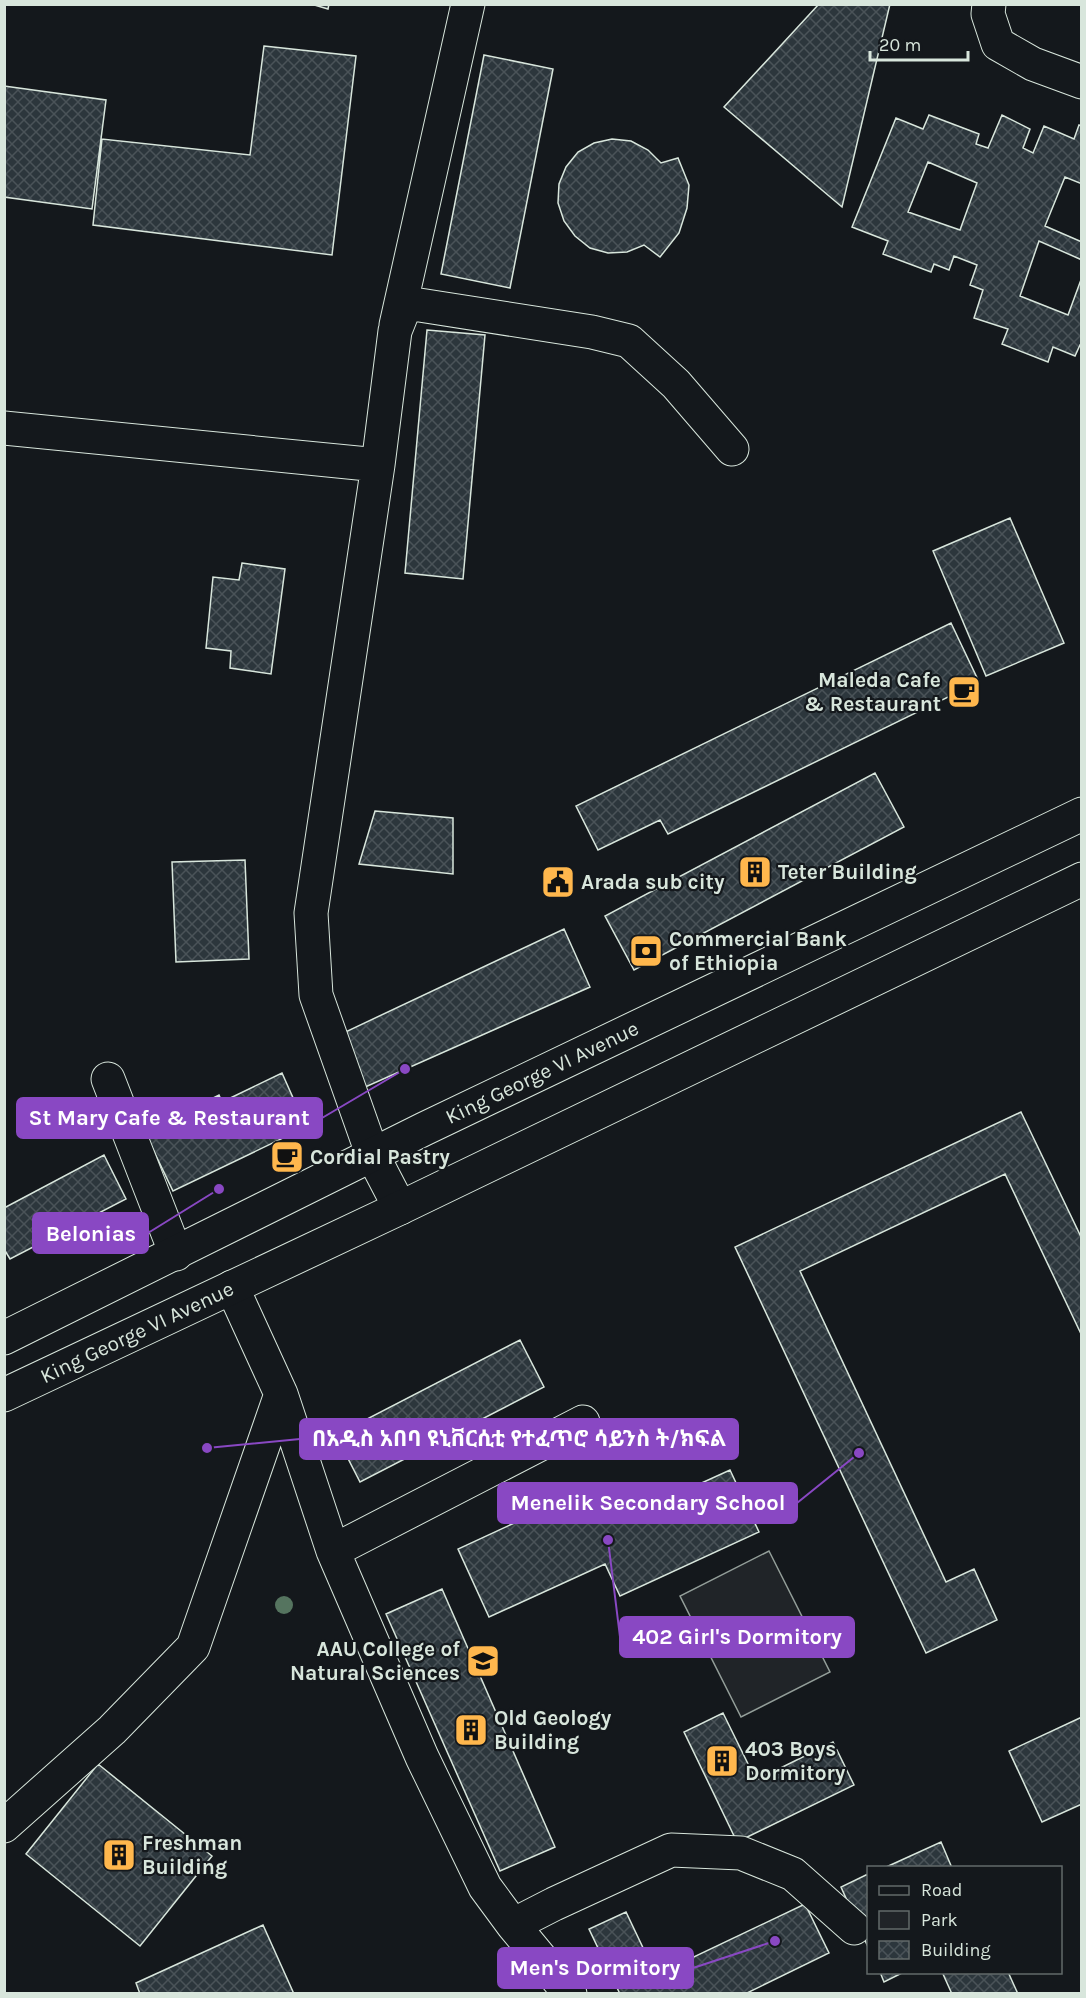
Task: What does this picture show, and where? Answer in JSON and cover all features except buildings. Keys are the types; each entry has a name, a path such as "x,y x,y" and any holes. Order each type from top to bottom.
{"main road":[{"path":"400,1208 373,1156 316,995 311,912 378,465 395,332 468,4"},
{"path":"989,4 988,14 998,44 1033,64 1082,82"},
{"path":"395,332 403,311 413,304 592,332 629,341 676,384 732,449"},
{"path":"4,428 378,465"},
{"name":"King George VI Avenue","path":"4,1338 373,1156 1082,814"},
{"name":"King George VI Avenue","path":"4,1395 400,1208 1082,879"},
{"path":"108,1079 176,1254"},
{"path":"232,1287 281,1394 333,1551 422,1757 485,1887 570,1994"},
{"path":"4,1826 112,1730 193,1647 281,1394"},
{"path":"333,1551 583,1422"},
{"path":"513,1925 671,1850 741,1853 793,1874 854,1928"}],"green space":[{"path":"769,1551 830,1672 741,1717 680,1596"}],"place":[{"name":"Maleda Cafe & Restaurant","path":"964,692"},
{"name":"Teter Building","path":"755,872"},
{"name":"Arada sub city","path":"558,882"},
{"name":"Commercial Bank of Ethiopia","path":"646,951"},
{"name":"St Mary Cafe & Restaurant","path":"405,1069"},
{"name":"Cordial Pastry","path":"287,1157"},
{"name":"Belonias","path":"219,1189"},
{"name":"በአዲስ አበባ ዩኒቨርሲቲ የተፈጥሮ ሳይንስ ት/ክፍል","path":"207,1448"},
{"name":"Menelik Secondary School","path":"859,1453"},
{"name":"402 Girl's Dormitory","path":"608,1540"},
{"name":"AAU College of Natural Sciences","path":"483,1661"},
{"name":"Old Geology Building","path":"471,1730"},
{"name":"403 Boys Dormitory","path":"722,1761"},
{"name":"Freshman Building","path":"119,1855"},
{"name":"Men's Dormitory","path":"775,1941"}]}
